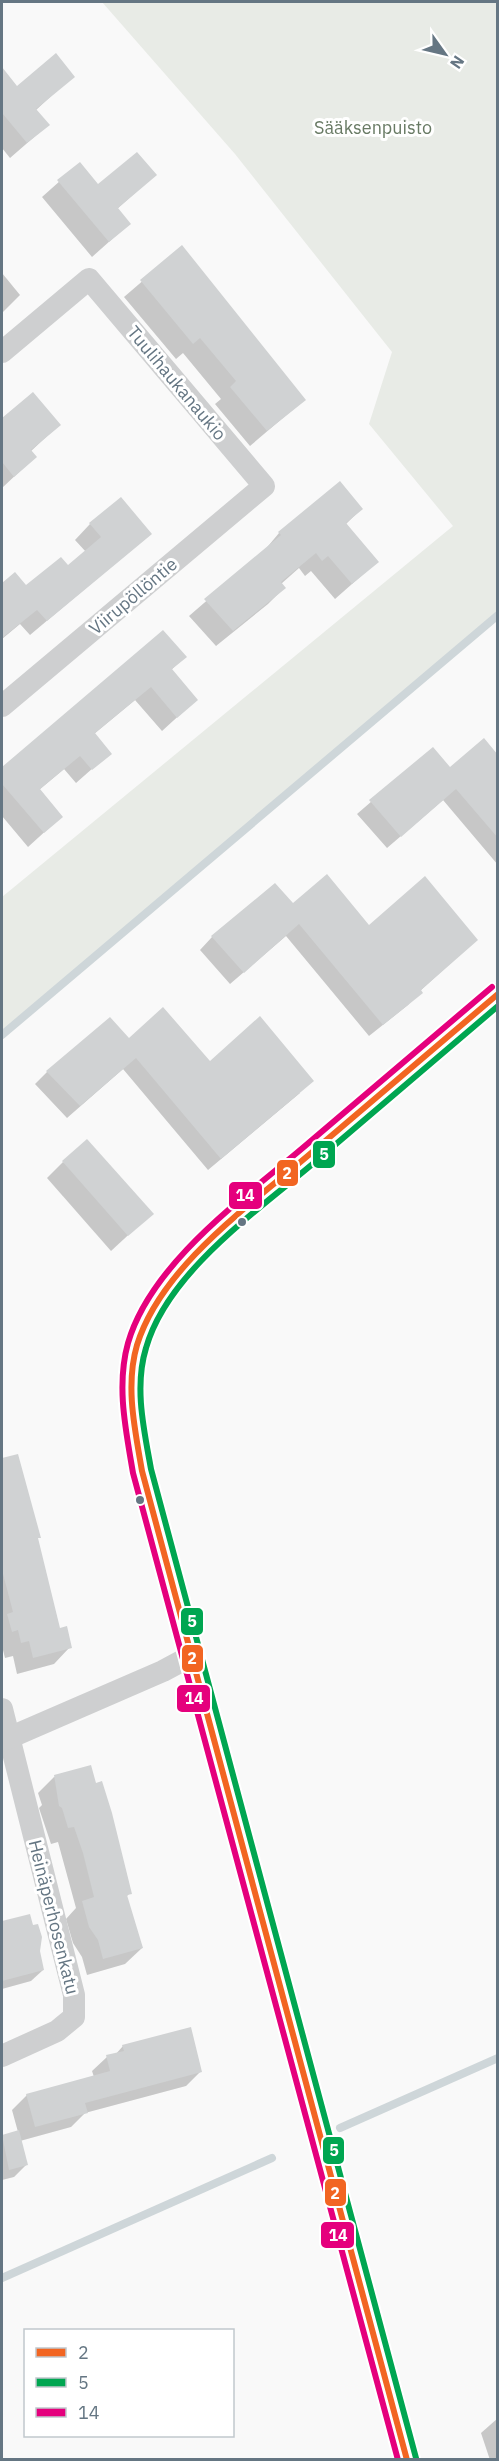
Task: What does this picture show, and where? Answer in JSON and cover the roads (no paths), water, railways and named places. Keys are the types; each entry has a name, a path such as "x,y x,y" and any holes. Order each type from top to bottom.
{"street":[{"name":"Tuulihaukanaukio","path":"2,352 89,279 264,486"},
{"name":"Viirupöllöntie","path":"2,706 264,486"},
{"path":"407,2460 142,1470 130,1401 132,1367 143,1329 174,1279 221,1231 498,994"},
{"path":"2,1709 5,1739 163,1671 191,1656"},
{"name":"Heinäperhosenkatu","path":"2,2056 57,2031 74,2017 74,1995 5,1739"}],"waterway":[{"path":"2,1035 498,615"},
{"path":"340,2128 498,2058"},
{"path":"2,2278 272,2158"}],"park label":[{"name":"Sääksenpuisto","path":"373,127"}]}
